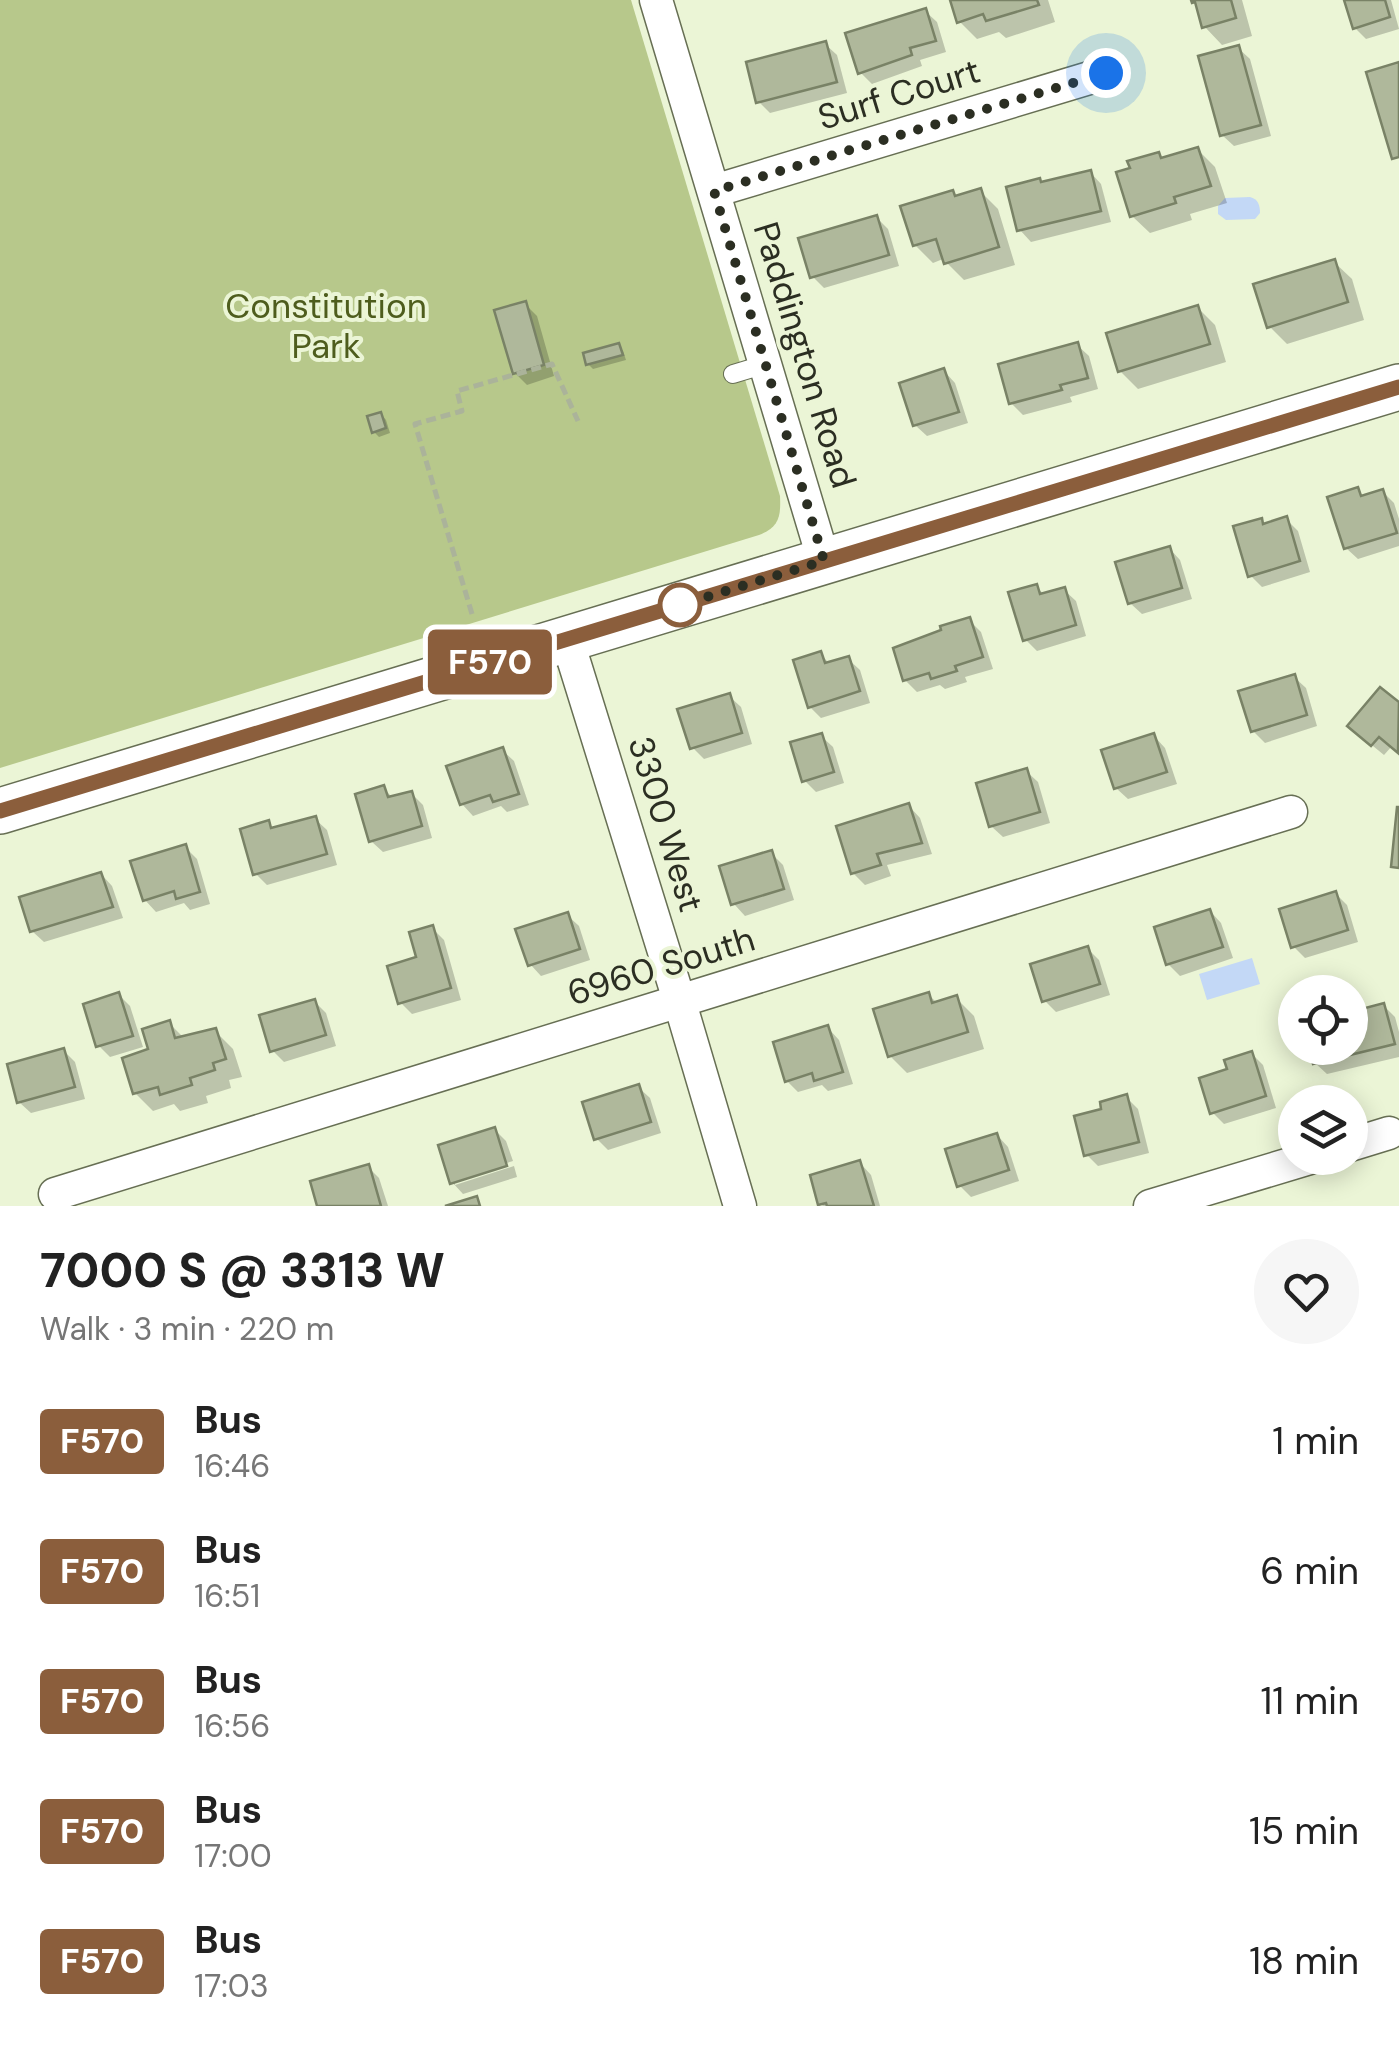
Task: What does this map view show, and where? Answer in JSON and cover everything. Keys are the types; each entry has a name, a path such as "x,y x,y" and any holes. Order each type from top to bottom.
{"main road":[{"path":"0,811 1399,387"}],"street":[{"name":"Paddington Road","path":"656,0 824,561"},
{"name":"Surf Court","path":"714,191 1106,73"},
{"name":"3300 West","path":"566,639 740,1206"},
{"name":"6960 South","path":"54,1194 1291,812"},
{"path":"1368,1140 1390,1134"},
{"path":"1150,1206 1278,1168"}],"lane":[{"path":"733,374 766,364"}],"path":[{"path":"472,614 415,424 462,412 457,391 552,364 578,422"}],"green space":[{"name":"Constitution Park","path":"0,0 631,0 780,496 775,525 759,535 0,768"}],"water":[{"path":"1250,197 1260,207 1255,219 1226,220 1218,214 1218,206 1225,198"},
{"path":"1252,958 1260,984 1207,1000 1199,974"}],"building":[{"path":"950,0 1037,0 1039,5 986,21 983,14 957,23"},
{"path":"1191,0 1231,0 1236,18 1202,28"},
{"path":"1344,0 1385,0 1390,17 1353,29"},
{"path":"926,8 936,41 910,48 912,55 858,74 845,33"},
{"path":"826,41 837,82 756,103 746,62"},
{"path":"1239,45 1261,125 1220,136 1198,56"},
{"path":"1399,62 1399,157 1392,159 1366,72"},
{"path":"1198,147 1211,186 1174,197 1176,203 1130,217 1116,172 1130,168 1127,161 1159,152 1161,158"},
{"path":"1091,170 1101,211 1017,231 1006,187"},
{"path":"981,188 999,247 944,264 936,239 913,246 900,206 953,190 955,196"},
{"path":"877,215 889,255 810,278 798,238"},
{"path":"1335,259 1348,302 1267,328 1253,284"},
{"path":"526,301 544,365 513,374 494,310"},
{"path":"1198,305 1210,344 1118,372 1106,333"},
{"path":"1078,342 1088,378 1060,385 1062,390 1009,404 998,364"},
{"path":"619,343 623,355 586,365 583,353"},
{"path":"944,368 959,412 913,426 899,383"},
{"path":"381,412 386,428 372,433 367,416"},
{"path":"1358,487 1361,496 1383,489 1397,533 1344,549 1327,497"},
{"path":"1287,516 1300,561 1248,577 1233,526 1262,518 1263,524"},
{"path":"1170,546 1182,588 1128,604 1115,562"},
{"path":"1037,584 1040,594 1065,587 1076,625 1023,641 1008,592"},
{"path":"970,617 983,657 931,679 929,673 903,681 893,648"},
{"path":"821,651 825,663 849,656 860,691 808,708 793,660"},
{"path":"1295,674 1307,715 1251,732 1238,691"},
{"path":"1380,687 1399,702 1398,753 1379,737 1371,746 1347,726"},
{"path":"730,693 742,733 690,749 677,709"},
{"path":"822,733 834,772 802,782 790,742"},
{"path":"1154,733 1167,772 1114,789 1101,750"},
{"path":"503,747 519,794 493,802 490,795 460,805 446,766"},
{"path":"1027,768 1040,812 989,827 976,783"},
{"path":"384,785 388,797 412,791 422,826 369,842 355,794"},
{"path":"909,803 922,843 877,854 881,865 851,874 836,826"},
{"path":"1399,807 1399,868 1391,867"},
{"path":"316,816 327,854 253,875 240,829 269,820 271,828"},
{"path":"186,844 200,892 176,899 174,891 143,901 130,861"},
{"path":"772,850 784,889 731,905 719,866"},
{"path":"101,872 113,907 30,932 19,897"},
{"path":"1336,891 1348,930 1291,948 1279,909"},
{"path":"1210,909 1223,947 1166,965 1154,927"},
{"path":"568,912 580,949 528,966 515,929"},
{"path":"433,925 451,988 398,1004 387,966 416,957 409,932"},
{"path":"1088,946 1100,984 1042,1002 1030,964"},
{"path":"119,992 133,1036 96,1047 83,1004"},
{"path":"929,992 932,1003 957,995 968,1032 888,1057 873,1009"},
{"path":"315,999 326,1035 270,1052 259,1015"},
{"path":"1384,1003 1395,1044 1368,1051 1368,1007"},
{"path":"170,1020 175,1038 216,1028 226,1059 213,1063 215,1070 190,1078 192,1085 160,1095 158,1087 133,1094 122,1058 148,1049 142,1029"},
{"path":"828,1025 843,1072 814,1081 812,1073 785,1082 773,1042"},
{"path":"64,1048 75,1087 17,1103 7,1064"},
{"path":"1252,1051 1266,1096 1210,1114 1199,1078 1227,1069 1224,1060"},
{"path":"639,1084 651,1122 594,1140 582,1102"},
{"path":"1127,1094 1139,1142 1084,1156 1074,1116 1101,1109 1100,1102"},
{"path":"495,1127 507,1166 450,1184 438,1145"},
{"path":"997,1133 1009,1170 957,1187 945,1149"},
{"path":"860,1160 874,1206 818,1205 810,1175"},
{"path":"369,1164 381,1206 317,1206 310,1181"},
{"path":"477,1196 480,1206 445,1206"}],"bus line":[{"name":"F570","path":"0,811 1399,387"}],"route":[{"path":"680,605 677,606 824,561 714,191 1106,73"}]}
